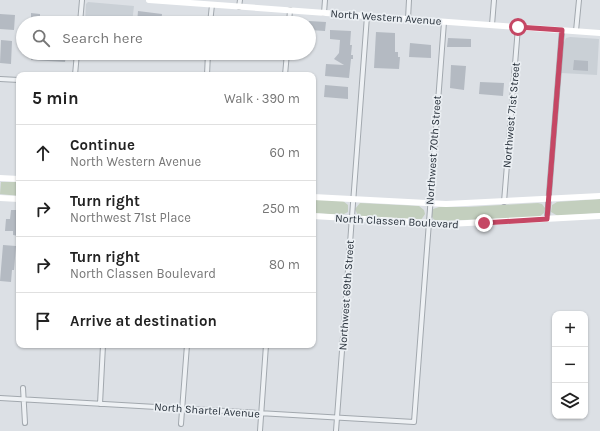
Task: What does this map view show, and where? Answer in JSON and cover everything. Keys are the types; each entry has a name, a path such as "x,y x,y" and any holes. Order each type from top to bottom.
{"street":[{"path":"81,16 82,0"},
{"name":"North Western Avenue","path":"149,0 212,5 239,3 324,13 600,33"},
{"path":"324,13 325,0"},
{"path":"408,19 409,0"},
{"path":"492,25 494,0"},
{"path":"576,31 579,0"},
{"path":"211,16 212,5"},
{"path":"290,10 290,16"},
{"name":"Northwest 69th Street","path":"336,431 367,16"},
{"name":"Northwest 70th Street","path":"414,422 429,204 444,22"},
{"name":"Northwest 71st Street","path":"504,203 518,27"},
{"path":"547,219 562,30"},
{"path":"75,72 76,60"},
{"path":"207,72 208,60"},
{"path":"285,72 286,60"},
{"path":"0,79 16,80"},
{"path":"0,178 16,179"},
{"name":"North Classen Boulevard","path":"316,197 429,204 504,203 600,196"},
{"path":"0,198 16,199"},
{"name":"North Classen Boulevard","path":"316,216 428,224 484,223 600,216"},
{"path":"100,404 103,348"},
{"path":"181,424 187,348"},
{"path":"260,431 266,348"},
{"path":"23,388 22,399 25,423"},
{"name":"North Shartel Avenue","path":"0,398 414,422"}],"shaded area":[{"path":"88,2 134,6 133,16 85,16 86,4"},
{"path":"566,38 599,39 597,75 561,73 564,42"}],"green space":[{"path":"1,182 16,182 16,196 0,194"},
{"path":"316,199 343,201 348,205 348,212 342,215 316,213"},
{"path":"600,199 600,213 558,216 551,212 552,205 557,202"},
{"path":"360,203 419,206 424,210 425,214 421,220 358,216 355,209"},
{"path":"542,204 545,208 544,213 539,217 438,221 434,220 431,215 433,209 439,207"}],"building":[{"path":"138,11 162,14 162,16 138,16"},
{"path":"31,13 40,14 40,16 31,16"},
{"path":"0,14 15,15 14,30 0,29"},
{"path":"316,21 326,22 325,31 316,30"},
{"path":"330,30 351,31 350,45 352,45 351,55 353,55 353,59 351,59 349,78 325,76 326,64 344,65 334,59 339,53 340,40 330,39"},
{"path":"376,32 395,33 395,52 398,52 398,57 400,57 399,69 374,68"},
{"path":"448,38 471,39 471,47 447,47"},
{"path":"1,40 12,41 11,64 0,63"},
{"path":"410,43 431,45 431,58 409,57"},
{"path":"31,60 65,60 65,62"},
{"path":"574,60 588,61 588,71 573,70"},
{"path":"451,65 466,66 464,90 450,88"},
{"path":"480,82 504,83 503,96 479,94"},
{"path":"325,85 348,87 348,99 324,97"},
{"path":"11,210 16,210 16,236 13,235 13,231 5,231 6,219 10,219"},
{"path":"3,245 16,246 14,270 12,270 11,282 0,281"}],"route":[{"path":"484,223 547,219 562,30 518,27"}]}
